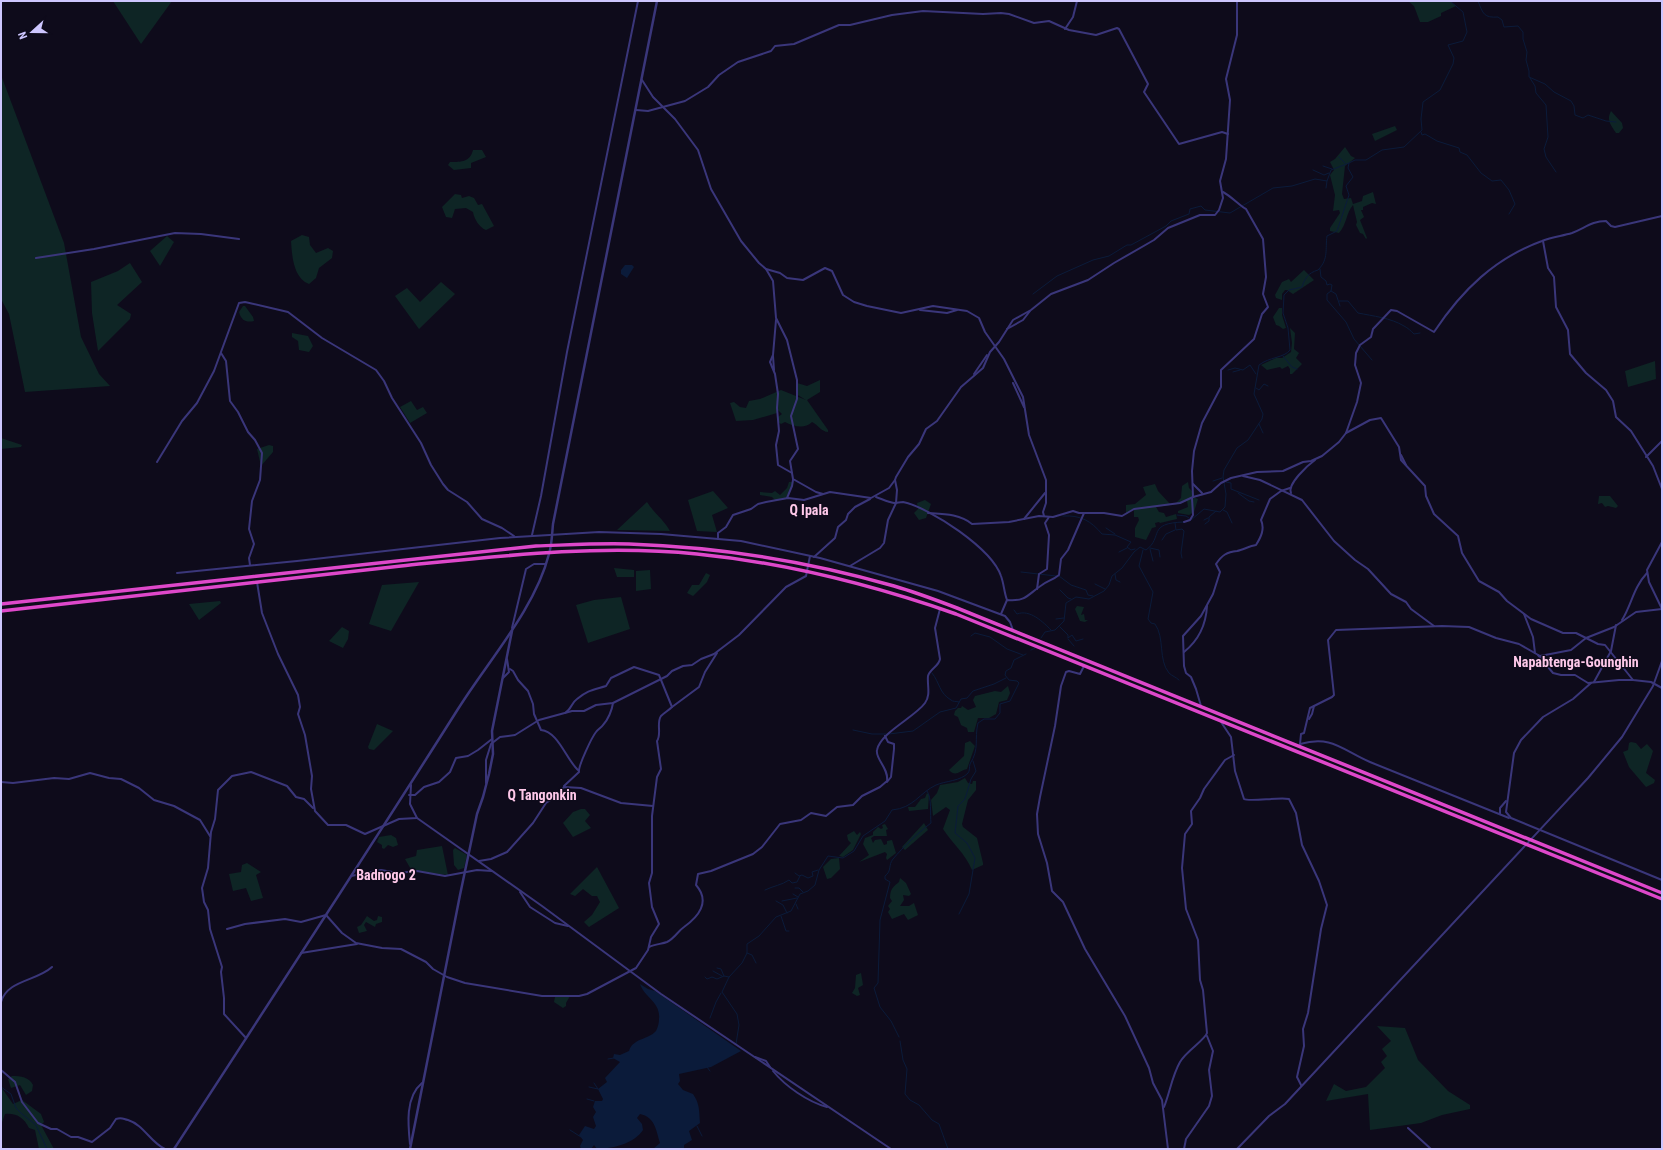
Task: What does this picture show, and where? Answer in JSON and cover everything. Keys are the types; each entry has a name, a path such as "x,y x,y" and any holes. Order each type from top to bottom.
{"highway":[{"path":"1,604 492,550 550,546 628,544 680,546 742,553 809,564 896,586 957,608 1298,744 1662,893"},
{"path":"1,611 257,582 550,552 603,550 695,554 808,570 877,588 940,608 1662,899"}],"street":[{"path":"532,536 541,496 567,352 638,1"},
{"path":"174,1149 411,784 458,708 531,600 550,552 552,534 657,1"},
{"path":"1065,29 1073,17 1077,1"},
{"path":"814,557 835,538 838,527 846,520 848,514 854,508 889,488 908,457 919,444 926,429 937,421 954,395 973,376 986,355 996,346 1013,320 1031,310 1051,294 1088,280 1154,240 1168,228 1200,215 1216,214 1221,204 1223,192 1220,181 1226,159 1230,100 1226,79 1238,35 1237,1"},
{"path":"636,110 648,111 685,101 708,87 719,75 738,62 771,51 775,46 794,44 838,24 850,25 892,14 923,12 1009,14 1034,23 1049,21 1065,29 1096,35 1117,28 1119,29 1148,84 1144,92 1179,144 1222,132 1228,134"},
{"path":"642,80 653,97 675,119 698,150 711,189 728,221 753,257 766,269 773,281 776,318 773,355 778,394 777,408 779,431 776,445 777,462 779,466 792,473"},
{"path":"1184,522 1190,520 1193,515 1192,497 1194,451 1202,423 1221,387 1221,370 1254,339 1262,314 1268,307 1262,294 1266,277 1263,238 1246,209 1242,207 1234,198 1223,192"},
{"path":"1201,706 1196,689 1190,677 1186,674 1183,652 1185,633 1199,619 1207,605 1220,572 1216,564 1228,552 1238,551 1246,546 1256,545 1262,533 1263,525 1261,520 1270,499 1281,491 1290,488 1298,476 1339,442 1346,433 1355,410 1361,383 1355,365 1356,353 1360,345 1371,336 1373,329 1391,310 1397,311 1434,332 1451,309 1481,276 1505,259 1542,241 1573,232 1594,222 1606,221 1611,226 1615,227 1662,216"},
{"path":"36,258 94,249 174,233 201,234 239,239"},
{"path":"1542,241 1548,268 1554,277 1556,307 1568,330 1570,354 1586,373 1606,390 1613,401 1616,417 1631,431 1655,470 1662,489"},
{"path":"766,269 780,273 787,278 804,280 825,268 832,271 843,295 854,302 901,313 933,306 972,313 979,318 1022,394 1029,435 1046,480 1046,503 1043,511 1044,516"},
{"path":"157,462 182,421 197,403 214,371 239,303 245,302 283,310 292,314 322,338 376,370 424,448 431,466 443,484 448,490 467,502 482,519 502,528 515,537"},
{"path":"919,310 947,313 960,310"},
{"path":"1006,330 1015,323 1023,320 1031,310"},
{"path":"776,318 787,340 797,380 797,399 791,416 798,449 790,461 793,478 792,486 786,498"},
{"path":"220,353 226,361 230,401 262,453 260,480 255,490 248,529 254,544 249,558 250,565"},
{"path":"1346,433 1370,420 1381,418 1399,447 1401,460 1425,486 1426,496 1434,514 1458,536 1462,552 1477,579 1486,586 1499,592 1507,601 1531,618 1562,633 1576,633 1598,644 1605,645 1633,680"},
{"path":"1646,457 1662,441"},
{"path":"928,513 942,512 965,518 972,524 1044,516 1049,517 1073,511 1122,516 1134,509 1180,503 1202,493 1211,492 1224,481 1241,476 1283,471 1322,456"},
{"path":"1241,476 1260,480 1281,491 1291,494 1305,503 1334,541 1355,560 1368,569 1391,594 1406,602 1411,609 1435,626"},
{"path":"793,478 816,492 823,494"},
{"path":"848,566 854,565 882,546 886,538 888,520 896,503 897,490 895,480"},
{"path":"1193,483 1196,489 1202,493"},
{"path":"1290,488 1291,494"},
{"path":"718,539 718,533 726,527 734,514 751,509 758,504 786,498 802,500 833,492 871,498"},
{"path":"1024,519 1046,492"},
{"path":"876,496 896,503 902,502 928,513 958,530 981,548 990,558 1001,576 1002,587 1008,600"},
{"path":"1008,600 1021,600 1036,591 1043,584 1051,582 1059,576 1061,559 1068,550 1084,513"},
{"path":"1036,591 1039,574 1047,569 1049,535 1045,523 1049,517"},
{"path":"177,573 552,534 599,532 661,534 741,541 848,566 938,591 1001,614 1010,622 1013,630"},
{"path":"1538,655 1571,650 1586,638 1616,625 1621,620 1632,601 1637,585 1647,573 1662,542"},
{"path":"486,787 485,766 492,744 503,736 520,733 537,721 565,713 580,712 596,705 613,703 660,679 672,671 683,666 692,665 717,651 738,635 786,587 806,576 810,556"},
{"path":"410,1147 477,814 486,787 493,754 492,738 512,628 526,569 534,564 546,564"},
{"path":"1621,620 1639,611 1662,609 1649,582 1647,573"},
{"path":"257,582 262,613 278,654 298,695 300,707 298,714 304,730 312,776 311,789 314,809 317,815 328,825 346,825 365,834 405,818 417,818"},
{"path":"1001,614 1008,600"},
{"path":"1183,652 1193,645 1200,633 1206,620 1207,605"},
{"path":"884,784 887,781 887,773 876,752 879,744 885,736 926,702 928,696 928,676 940,659 935,628 940,608"},
{"path":"1524,613 1533,637 1535,653"},
{"path":"1662,618 1662,628"},
{"path":"1510,818 1506,812 1506,800 1514,753 1521,740 1543,717 1573,699 1592,683 1611,651 1616,625"},
{"path":"1309,719 1308,711 1334,695 1328,640 1336,630 1435,626 1472,627 1496,638 1519,644 1535,653 1555,674 1575,675 1592,683 1633,680 1654,684 1662,688"},
{"path":"301,953 358,944 400,949 426,962 433,969 447,977 472,984 555,997 579,996 587,994 636,968 649,947 651,937 659,924 652,907 649,883 652,873 653,806 657,777 661,769 657,741 660,737 661,716 699,687 717,651"},
{"path":"1546,663 1545,658 1548,653"},
{"path":"502,679 508,674 510,669 507,654"},
{"path":"1237,1149 1269,1116 1285,1104 1301,1085 1588,778 1622,737 1654,684 1662,661"},
{"path":"1084,666 1080,674 1069,671 1066,672 1061,686 1055,726 1037,814 1038,834 1047,863 1052,891 1063,902 1088,954 1125,1016 1149,1068 1153,1082 1162,1100 1168,1149"},
{"path":"565,713 571,709 575,700 594,688 606,686 612,678 629,668 640,668 658,674 672,707"},
{"path":"510,669 514,671 518,680 528,691 537,721 542,730 549,732 556,740 571,764 579,771"},
{"path":"479,861 491,859 507,852 533,823 546,803 555,797 578,774 579,766 589,748 592,738 605,722 612,709 613,703"},
{"path":"1314,706 1312,714 1304,733 1301,734 1298,744 1313,741 1333,742 1352,754 1370,762 1662,880"},
{"path":"1221,721 1231,737 1235,771 1245,800 1286,799 1290,801 1296,813 1302,845 1326,898 1327,911 1321,930 1312,993 1303,1029 1304,1046 1297,1077 1301,1085"},
{"path":"649,947 670,940 684,927 694,921 702,903 700,889 696,885 698,874 711,871 753,854 762,847 780,824 801,820 811,813 826,816 837,807 853,805 867,793 890,780 891,767 894,758 894,744 888,742 885,736"},
{"path":"409,795 415,795 427,786 438,782 450,772 456,758 468,756 492,738"},
{"path":"1184,1149 1186,1139 1210,1106 1212,1096 1209,1070 1213,1051 1207,1034 1203,990 1200,980 1198,940 1186,909 1183,854 1186,831 1192,824 1190,811 1225,760 1234,754"},
{"path":"246,1038 224,1014 224,998 220,972 222,966 210,929 208,910 203,899 202,888 208,868 210,836 215,819 217,792 232,776 251,772 276,780 287,786 296,796 304,799 314,809"},
{"path":"1,782 12,783 54,778 69,779 90,773 109,778 121,779 138,788 154,800 174,806 200,820 210,836"},
{"path":"411,784 409,795 411,809 417,818 754,1057 891,1149"},
{"path":"564,787 581,788 621,803 653,806"},
{"path":"1500,814 1500,808 1506,800"},
{"path":"351,876 381,870 398,873 417,871 445,876 476,870 493,871"},
{"path":"520,891 530,907 555,924 570,927"},
{"path":"227,929 245,924 285,919 301,922 326,915"},
{"path":"326,915 342,933 358,944"},
{"path":"1,1006 4,993 11,987 26,982 34,976 45,973 52,967"},
{"path":"1163,1108 1169,1094 1171,1081 1180,1062 1188,1050 1207,1034"},
{"path":"772,1069 787,1085 816,1104 829,1107"},
{"path":"1,1070 15,1082 22,1102 41,1125 51,1129 57,1129 71,1137 78,1137 92,1142 110,1128 116,1119 124,1118 138,1123 152,1139 165,1149"},
{"path":"410,1147 408,1124 411,1099 418,1086 422,1083"},
{"path":"1408,1128 1431,1149"}],"green space":[{"path":"113,1 172,1 141,44"},
{"path":"1408,1 1450,1 1456,6 1441,13 1441,16 1428,22 1420,22 1414,6"},
{"path":"1,75 64,243 81,337 99,374 110,386 25,392 9,314 1,299"},
{"path":"1611,111 1622,123 1623,128 1619,133 1616,133 1610,122 1609,117"},
{"path":"1395,126 1397,130 1375,141 1372,134"},
{"path":"1345,147 1351,156 1355,158 1345,166 1342,194 1344,199 1351,198 1353,204 1362,201 1363,196 1373,192 1376,204 1372,203 1363,207 1363,210 1361,210 1364,217 1360,220 1367,238 1366,239 1363,234 1360,233 1356,225 1357,222 1353,205 1349,211 1342,230 1339,233 1330,231 1330,228 1340,213 1339,210 1333,211 1335,195 1330,175 1334,170 1330,162 1335,159"},
{"path":"473,150 482,150 486,157 471,163 471,168 454,170 448,165 450,162 468,159"},
{"path":"455,194 461,195 462,198 469,196 474,198 478,205 482,204 494,226 486,230 484,229 478,223 473,212 466,208 455,209 452,218 446,217 442,207"},
{"path":"302,235 309,237 310,245 316,253 328,248 333,251 332,258 319,268 316,278 309,284 300,277 294,266 292,253 291,241"},
{"path":"167,236 174,242 160,266 150,251"},
{"path":"130,263 142,282 117,305 131,314 130,319 98,351 92,313 91,282 118,271"},
{"path":"1304,270 1314,280 1293,294 1285,290 1282,294 1282,300 1276,298 1275,295 1282,282 1289,279 1291,282"},
{"path":"441,282 455,294 419,329 395,296 407,288 420,302"},
{"path":"243,306 245,306 253,317 254,321 249,322 241,317 239,312"},
{"path":"1279,308 1282,308 1282,315 1286,328 1283,329 1276,325 1273,317"},
{"path":"1290,328 1295,333 1294,349 1299,353 1296,358 1302,364 1292,374 1290,374 1290,369 1288,366 1282,369 1280,367 1267,370 1261,365 1276,358 1282,358 1291,352 1292,343"},
{"path":"292,333 308,336 313,346 309,352 299,350 298,341 292,337"},
{"path":"1655,361 1656,379 1628,387 1625,371"},
{"path":"820,380 820,392 807,400 828,432 824,431 812,422 802,427 785,422 781,424 778,422 778,417 782,414 777,409 777,413 753,420 736,421 730,403 734,402 740,407 746,408 749,401 760,399 781,390 806,400 796,394 797,383 807,386"},
{"path":"411,401 417,410 423,407 427,413 410,423 400,407"},
{"path":"1,438 22,445 21,447 1,449"},
{"path":"269,445 273,446 273,452 261,466 257,449"},
{"path":"789,482 793,482 786,498 775,500 772,497 760,495 760,492 772,493 775,491 780,495 787,488"},
{"path":"1188,482 1189,488 1194,493 1193,497 1198,499 1194,512 1189,515 1178,513 1178,511 1188,507 1187,501 1178,504 1156,507 1159,512 1164,513 1166,517 1176,514 1177,519 1155,523 1156,527 1152,528 1146,540 1135,537 1135,528 1139,520 1138,517 1134,517 1134,509 1126,514 1126,505 1135,504 1146,495 1143,487 1155,484 1158,491 1170,504 1176,503 1181,498 1182,486"},
{"path":"713,491 728,508 712,515 717,532 697,531 688,500"},
{"path":"1599,496 1610,496 1618,506 1616,508 1608,506 1605,507 1602,503 1598,504"},
{"path":"925,500 931,504 926,518 919,520 914,513 918,509 917,503"},
{"path":"647,502 670,531 617,530"},
{"path":"614,568 634,570 634,577 617,577"},
{"path":"650,570 651,589 636,591 636,571"},
{"path":"706,573 710,575 707,582 693,596 687,593 692,585 699,585"},
{"path":"419,582 391,631 369,624 382,585"},
{"path":"621,597 630,629 588,643 576,605 594,600"},
{"path":"220,601 221,603 199,620 189,604"},
{"path":"1077,606 1084,607 1081,615 1084,614 1085,620 1088,620 1085,622 1080,621 1075,609"},
{"path":"342,627 349,631 348,639 343,648 329,641"},
{"path":"1008,686 1010,693 1007,700 999,702 996,714 989,718 978,718 974,732 968,732 967,728 961,725 958,717 954,715 955,711 962,706 968,710 976,707 973,700 975,696 995,691 1001,692"},
{"path":"377,724 393,731 374,750 369,749 368,747"},
{"path":"970,741 975,746 967,769 958,773 951,772 949,770 964,756 965,743"},
{"path":"1629,743 1636,743 1641,749 1647,744 1653,751 1646,773 1655,780 1654,783 1646,787 1629,767 1623,752 1628,750"},
{"path":"965,778 968,783 972,784 973,781 976,781 976,790 968,800 962,824 963,827 977,838 983,863 983,865 972,870 966,858 943,829 950,810 946,807 933,816 931,800 937,793 940,785 958,782"},
{"path":"927,793 929,795 928,809 909,811 908,807 915,807 921,799 925,798"},
{"path":"585,809 590,815 585,821 591,828 573,837 563,823 573,812"},
{"path":"924,823 928,830 905,850 902,847"},
{"path":"885,824 888,829 886,830 887,836 874,836 871,838 873,843 875,840 881,839 884,845 887,844 887,841 892,840 896,853 887,860 887,854 885,852 859,862 869,855 863,844 865,838 873,835 873,832 878,827 881,829 883,828 882,825"},
{"path":"854,831 857,835 860,832 861,834 853,850 843,857 839,856 851,843 848,840 847,835"},
{"path":"391,835 396,838 398,845 393,847 388,845 384,849 382,848 382,845 377,842 379,837"},
{"path":"442,846 448,875 412,871 405,859 416,856 417,850"},
{"path":"455,848 467,855 464,868 458,870 454,865 453,850"},
{"path":"839,858 840,869 831,878 827,879 823,867 831,859"},
{"path":"247,863 261,872 256,875 263,898 251,901 246,888 233,891 229,874 241,872 242,865"},
{"path":"597,867 619,908 589,927 584,922 592,915 600,902 597,896 592,896 583,889 575,896 570,894"},
{"path":"900,878 906,883 911,894 909,896 903,895 904,900 900,906 909,906 914,903 918,915 908,920 904,914 892,919 888,912 890,909 888,906 892,901 890,898 891,890 899,882"},
{"path":"367,916 374,921 377,920 378,916 382,917 382,922 376,924 375,927 366,922 364,925 367,931 359,933 357,927 361,925"},
{"path":"861,973 863,985 858,988 860,995 857,996 852,993 855,988 856,975"},
{"path":"570,996 566,1006 563,1008 554,1002 555,997"},
{"path":"1377,1026 1405,1028 1418,1060 1448,1091 1470,1105 1470,1109 1442,1115 1421,1123 1370,1130 1368,1094 1326,1101 1334,1084 1346,1091 1366,1087 1385,1068 1381,1062 1387,1056 1382,1049 1391,1041"},
{"path":"12,1076 22,1077 29,1080 33,1085 32,1091 26,1095 20,1085 11,1088 8,1079"},
{"path":"1,1087 13,1104 22,1100 41,1114 44,1122 41,1125 54,1149 39,1149 35,1130 29,1128 25,1121 17,1115 5,1114 1,1125"}],"water":[{"path":"625,265 632,265 634,267 627,278 621,274 621,270"},
{"path":"640,984 655,991 741,1051 711,1067 679,1074 680,1081 678,1084 683,1090 693,1094 698,1104 700,1123 689,1131 692,1140 684,1145 684,1149 653,1149 660,1143 656,1129 649,1118 640,1114 637,1118 642,1124 643,1130 629,1142 609,1148 597,1149 594,1145 591,1149 581,1149 580,1146 583,1140 579,1135 585,1126 594,1129 596,1126 593,1117 596,1112 593,1107 595,1101 602,1101 603,1099 598,1089 607,1082 605,1078 620,1062 613,1058 614,1054 620,1055 629,1051 637,1041 653,1034 659,1024 659,1013 657,1008 642,989"}],"waterway":[{"path":"1191,520 1204,509 1220,512 1225,507 1226,494 1223,477 1224,470 1237,448 1248,440 1262,419 1263,414 1254,394 1259,365 1267,360 1284,355 1290,350 1288,328 1283,313 1284,295 1289,290 1302,287 1307,276 1318,270 1324,262 1327,236 1337,231 1349,195 1346,186 1353,177 1348,168 1349,163 1355,160 1366,160 1382,150 1404,147 1422,130 1421,119 1423,102 1440,90 1453,64 1454,58 1448,45 1463,41 1467,32 1463,12 1450,1"},
{"path":"1478,1 1483,12 1487,16 1498,17 1502,20 1504,27 1518,26 1523,32 1523,39 1527,52 1526,60 1529,77 1545,84 1554,92 1571,101 1574,106 1575,115 1583,118 1588,115 1606,121 1616,122"},
{"path":"1530,78 1535,86 1536,93 1546,105 1548,137 1544,149 1546,157 1556,172"},
{"path":"1421,132 1422,135 1425,134 1437,141 1459,148 1460,152 1467,155 1481,173 1492,181 1501,180 1509,190 1515,204 1509,214"},
{"path":"1339,157 1345,163"},
{"path":"1033,294 1057,276 1093,260 1109,256 1127,245 1131,245 1166,226 1171,221 1189,214 1190,209 1201,206 1205,210 1230,213 1273,188 1292,186 1315,179 1327,181 1331,170 1349,163"},
{"path":"1323,166 1332,169"},
{"path":"1313,170 1324,175 1329,173"},
{"path":"1326,188 1327,181"},
{"path":"1320,269 1321,277 1326,281 1327,285 1332,285 1331,291 1327,294 1327,300 1346,322 1354,339 1372,360"},
{"path":"1331,291 1336,294 1340,306"},
{"path":"1339,301 1348,301 1358,313 1393,321 1399,323 1414,334 1420,333"},
{"path":"1283,356 1292,367 1297,369"},
{"path":"1228,370 1235,368 1243,370 1250,365 1256,374"},
{"path":"1233,372 1240,370"},
{"path":"1256,388 1259,390 1264,384 1268,386"},
{"path":"1259,424 1263,433"},
{"path":"1213,481 1222,478"},
{"path":"1226,482 1231,483 1231,489 1259,500"},
{"path":"1238,493 1249,501 1254,502"},
{"path":"1223,510 1227,512 1232,523"},
{"path":"1205,524 1209,521 1209,517 1216,511"},
{"path":"1177,515 1186,516 1189,518"},
{"path":"1063,516 1080,518 1090,522 1102,534 1115,535 1131,542 1127,547 1131,550 1135,549"},
{"path":"1204,520 1208,518"},
{"path":"1041,638 1045,632 1055,630 1064,621 1066,603 1076,597 1089,599 1104,591 1109,585 1112,576 1122,568 1134,552 1140,547 1146,550 1151,545 1160,528 1172,523 1184,522"},
{"path":"1175,523 1176,530 1182,529 1184,531 1181,553 1182,558"},
{"path":"1106,528 1115,534"},
{"path":"1162,540 1166,534 1175,530"},
{"path":"1119,552 1127,548"},
{"path":"1150,548 1159,550 1160,557"},
{"path":"1150,549 1153,561"},
{"path":"1143,550 1139,566 1153,592 1148,619 1151,623 1155,624 1158,630 1166,668 1169,673 1179,680"},
{"path":"1021,572 1056,576"},
{"path":"1115,574 1116,580 1120,582"},
{"path":"1059,576 1071,585 1086,590 1088,595 1093,596"},
{"path":"1095,584 1105,589"},
{"path":"1060,590 1071,599"},
{"path":"1014,610 1017,614 1027,613 1036,617 1051,630"},
{"path":"1056,619 1064,618"},
{"path":"1060,627 1068,635 1068,638 1072,635 1076,641 1083,639"},
{"path":"971,636 975,633 990,637 1007,649 1023,655"},
{"path":"1068,639 1074,646"},
{"path":"1031,650 1035,648"},
{"path":"736,1044 739,1025 737,1014 722,992 729,977 742,963 747,953 747,944 759,936 776,917 791,911 800,894 808,891 815,885 819,870 828,856 843,858 854,851 863,836 885,821 892,810 900,809 906,806 936,785 961,778 968,773 975,753 978,723 984,719 995,719 1000,713 1000,704 1010,701 1019,683 1017,681 1009,680 1005,675 1006,671 1011,668 1014,660 1026,654"},
{"path":"932,673 944,694 952,701 959,702"},
{"path":"889,734 913,731 940,712 956,708 961,699 967,698 973,691 1006,678"},
{"path":"853,730 872,734 886,734"},
{"path":"959,914 969,894 975,858 967,843 955,833 958,806 965,799 971,779 976,771 973,761"},
{"path":"899,1037 891,1021 880,1007 874,988 878,983 880,920 890,882 885,879 885,876 893,859 911,840 931,823 930,802 927,791"},
{"path":"795,873 799,876 802,875 808,878 813,876 812,872 818,870"},
{"path":"765,890 789,880 792,883 797,882 800,876"},
{"path":"795,888 799,888 803,892"},
{"path":"793,894 798,897"},
{"path":"782,901 797,898"},
{"path":"776,901 783,905 787,913"},
{"path":"796,904 798,909"},
{"path":"781,916 786,931 789,931"},
{"path":"747,953 752,955 756,963"},
{"path":"717,968 721,969 724,976"},
{"path":"713,971 722,976"},
{"path":"705,977 707,979 712,977 717,979 724,976 729,977"},
{"path":"710,1018 721,993"},
{"path":"900,1041 903,1060 907,1069 905,1094 910,1100 919,1105 932,1120 939,1124 948,1149"},
{"path":"608,1059 614,1058"},
{"path":"707,1067 710,1071"},
{"path":"594,1083 598,1089"},
{"path":"1,1087 11,1094 16,1108 36,1125 47,1149"},
{"path":"589,1087 598,1089"},
{"path":"587,1099 594,1101"},
{"path":"697,1126 702,1136"},
{"path":"570,1130 581,1137"}],"district":[{"name":"Q Ipala","path":"809,510"},
{"name":"Napabtenga-Gounghin","path":"1576,662"},
{"name":"Q Tangonkin","path":"542,795"},
{"name":"Badnogo 2","path":"386,875"}]}
